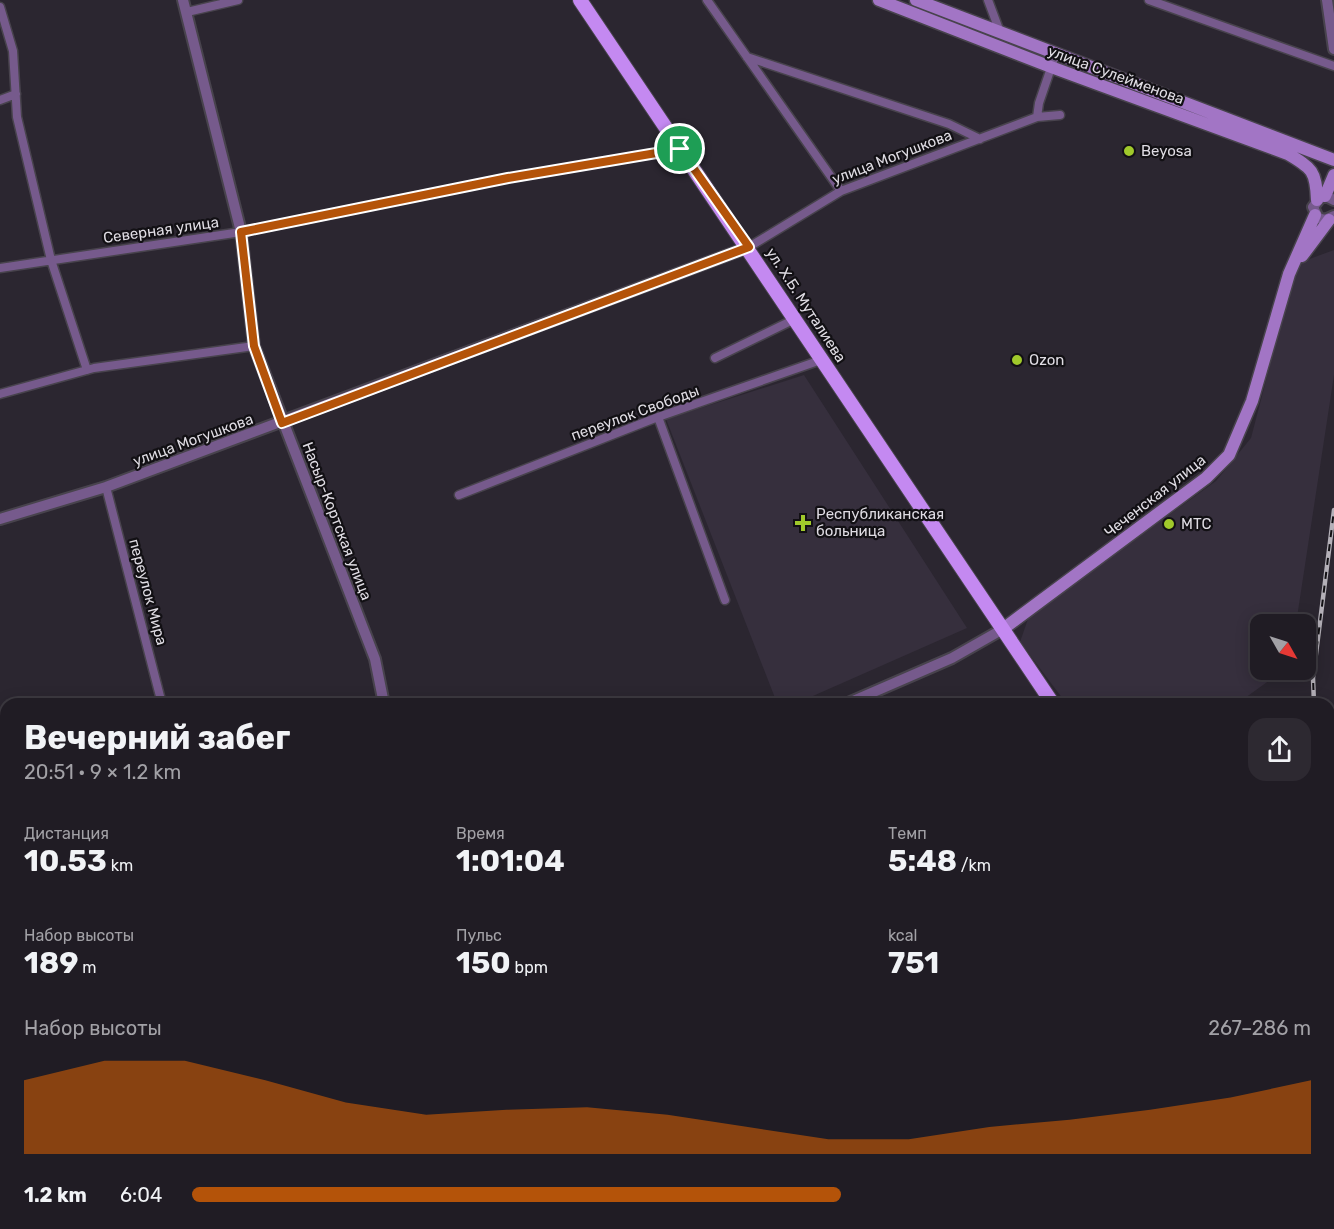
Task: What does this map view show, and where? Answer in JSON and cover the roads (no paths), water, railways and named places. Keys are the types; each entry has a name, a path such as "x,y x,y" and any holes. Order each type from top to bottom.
{"main road":[{"name":"ул. Х.Б. Муталиева","path":"580,0 749,247 794,320 1049,698"},
{"name":"улица Сулейменова","path":"879,0 1051,67 1288,154 1306,164 1316,176 1325,199"},
{"name":"улица Сулейменова","path":"915,0 1334,159"},
{"path":"1325,199 1334,175"},
{"path":"1289,274 1315,215"},
{"path":"1289,274 1332,218"},
{"name":"Чеченская улица","path":"1003,629 1206,478 1228,455 1252,400 1289,274"}],"street":[{"name":"Насыр-Кортская улица","path":"183,0 241,232 254,346 375,659 383,698"},
{"path":"187,12 238,0"},
{"path":"707,0 841,191"},
{"path":"988,0 1000,32"},
{"path":"1149,0 1334,66"},
{"path":"1327,0 1334,49"},
{"path":"0,7 14,51 17,117 51,260 87,370"},
{"path":"1037,117 1039,103 1057,53"},
{"path":"747,57 949,124 980,139"},
{"path":"0,100 16,94"},
{"name":"улица Могушкова","path":"0,519 106,487 749,247 841,191 1037,117 1060,115"},
{"name":"Северная улица","path":"0,268 241,232 508,178 680,149"},
{"path":"1325,199 1313,207 1315,215 1322,220 1332,218"},
{"path":"715,358 794,320"},
{"path":"0,394 87,370 254,346"},
{"name":"переулок Свободы","path":"459,495 658,417 821,360"},
{"path":"658,417 725,600"},
{"name":"переулок Мира","path":"106,487 160,698"},
{"path":"868,698 952,658 1003,629"}],"railway":[{"path":"1314,698 1313,678 1334,510"}],"place":[{"name":"Beyosa","path":"1129,151"},
{"name":"Ozon","path":"1017,360"},
{"name":"Республиканская больница","path":"803,523"},
{"name":"МТС","path":"1169,524"}]}
